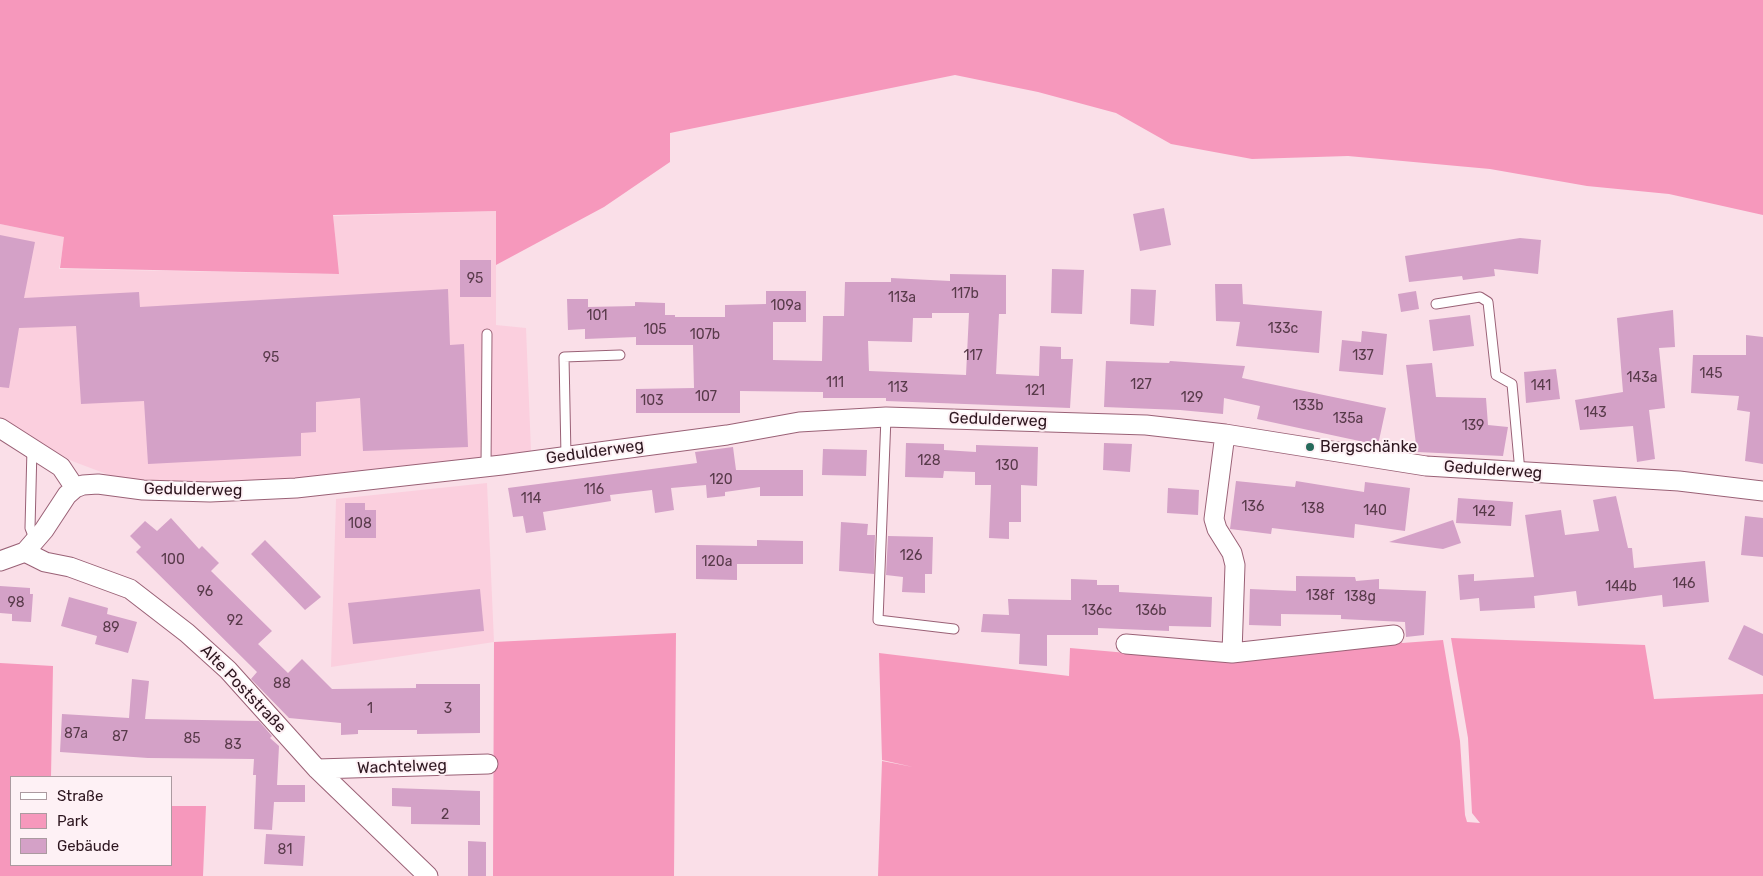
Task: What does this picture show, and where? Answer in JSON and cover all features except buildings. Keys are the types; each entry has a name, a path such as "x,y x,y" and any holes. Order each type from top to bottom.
{"street":[{"name":"Gedulderweg","path":"75,488 98,484 162,491 210,492 277,489 566,456 727,435 799,422 886,417 1146,425 1224,434 1377,460 1426,466 1680,481 1763,491"},
{"path":"0,428 61,467 75,488 61,503 30,547 0,561"},
{"path":"1224,434 1214,518 1217,529 1232,553 1235,565 1232,652"},
{"name":"Alte Poststraße","path":"30,547 45,562 70,567 130,588 187,633 228,670 317,769 428,876"},
{"path":"1126,644 1232,652 1394,635"},
{"name":"Wachtelweg","path":"317,769 488,764"}],"lane":[{"path":"1436,304 1480,297 1488,302 1496,376 1512,384 1520,472"},
{"path":"486,466 487,334"},
{"path":"566,456 564,357 620,355"},
{"path":"886,417 878,620 954,629"},
{"path":"30,547 32,448"}],"shaded area":[{"path":"496,211 496,325 526,328 531,451 447,464 302,480 190,482 117,478 72,461 0,419 0,224 65,237 59,269 338,274 333,216"},
{"path":"487,483 494,642 331,667 336,499"}],"green space":[{"path":"0,0 1763,0 1763,215 1669,194 1587,186 1490,169 1348,156 1252,159 1171,144 1116,113 1038,92 955,75 670,133 670,162 604,207 496,265 496,211 333,215 339,274 60,268 64,237 0,224"},
{"path":"676,633 674,876 493,876 494,642"},
{"path":"1451,638 1645,645 1654,699 1763,694 1763,876 878,876 882,761 913,767 882,760 879,653 1069,676 1070,648 1231,662 1401,639 1402,643 1443,640 1460,741 1465,815 1467,822 1480,823 1472,813 1468,738"},
{"path":"0,663 53,666 51,776 10,776 10,866 172,866 172,806 206,806 203,876 0,876"}],"place":[{"name":"Bergschänke","path":"1310,447"}]}
